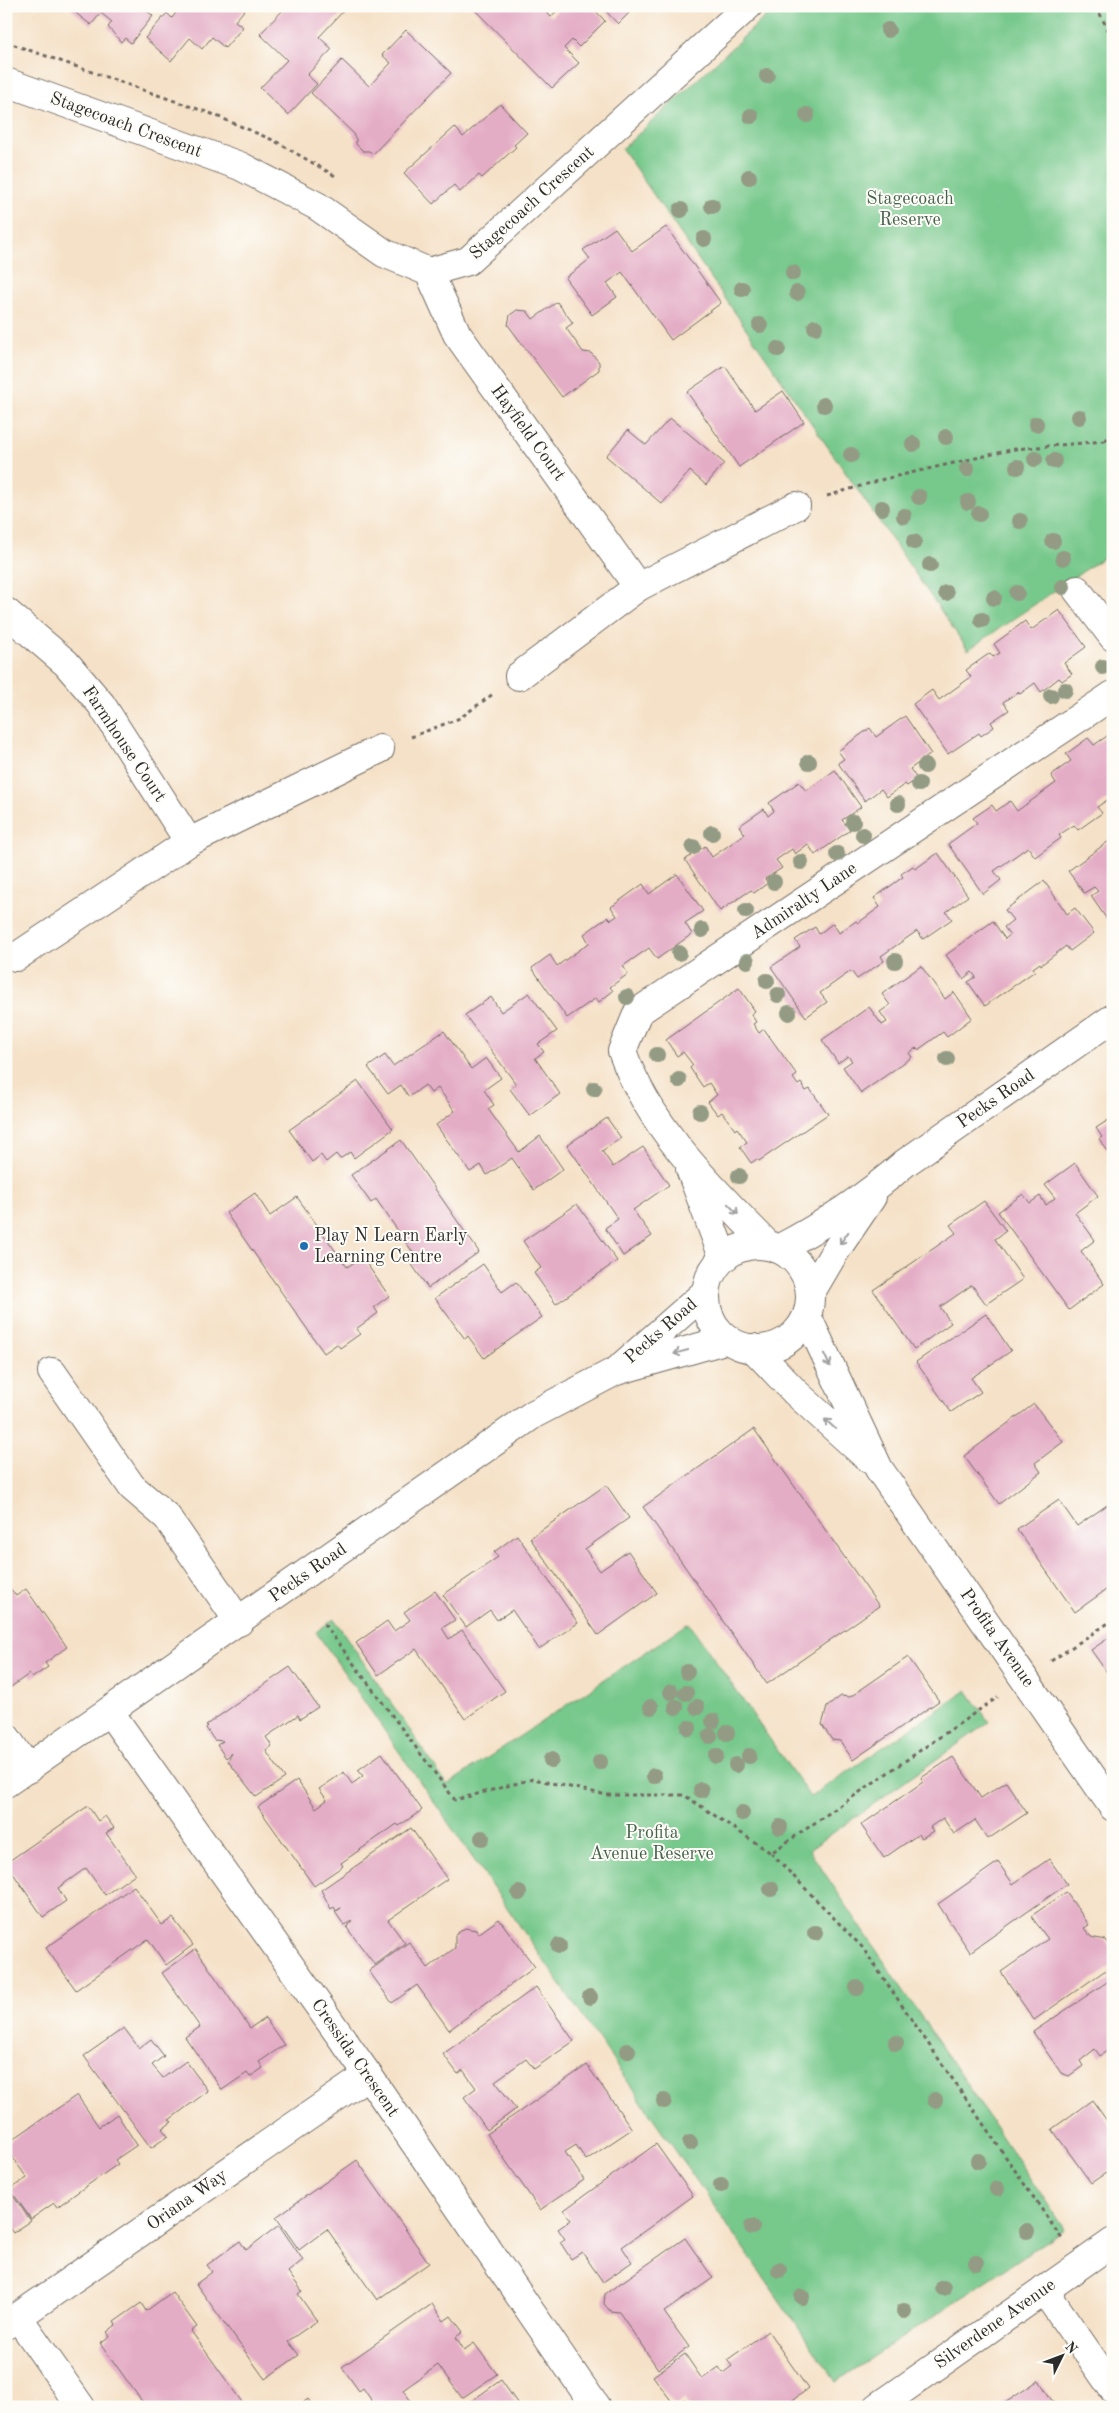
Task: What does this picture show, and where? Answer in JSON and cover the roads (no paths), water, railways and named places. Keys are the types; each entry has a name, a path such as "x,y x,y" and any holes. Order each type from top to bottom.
{"street":[{"name":"Stagecoach Crescent","path":"6,82 240,166 317,206 384,253 429,272 468,261 748,6"},
{"name":"Hayfield Court","path":"429,272 457,334 638,587"},
{"path":"519,676 638,587 796,506"},
{"path":"1076,590 1113,637"},
{"name":"Farmhouse Court","path":"6,612 66,663 101,704 189,842"},
{"name":"Admiralty Lane","path":"774,1247 687,1161 631,1078 622,1051 638,1012 1113,695"},
{"path":"16,957 189,842 380,749"},
{"name":"Pecks Road","path":"774,1247 815,1230 882,1183 905,1163 1113,1018"},
{"name":"Admiralty Lane","path":"687,1161 723,1258"},
{"name":"Pecks Road","path":"808,1305 834,1253 882,1183"},
{"path":"752,1245 774,1247 791,1256 800,1267 807,1280 808,1305 798,1330 785,1342 769,1348 740,1344 715,1326 707,1310 706,1292 708,1279 723,1258 737,1249 752,1245"},
{"name":"Pecks Road","path":"17,1776 534,1414 616,1371 706,1292"},
{"name":"Profita Avenue","path":"808,1305 879,1469 1113,1807"},
{"name":"Pecks Road","path":"616,1371 740,1344"},
{"name":"Profita Avenue","path":"740,1344 879,1469"},
{"path":"52,1372 132,1487 167,1517 239,1622"},
{"name":"Cressida Crescent","path":"109,1711 368,2076 596,2407"},
{"path":"6,1737 17,1776"},
{"name":"Oriana Way","path":"12,2321 368,2076"},
{"name":"Silverdene Avenue","path":"878,2407 1113,2242"},
{"path":"1044,2290 1113,2389"},
{"path":"12,2321 81,2407"}],"place":[{"name":"Play N Learn Early Learning Centre","path":"304,1246"}],"park label":[{"name":"Stagecoach Reserve","path":"910,209"},
{"name":"Profita Avenue Reserve","path":"652,1844"}]}
